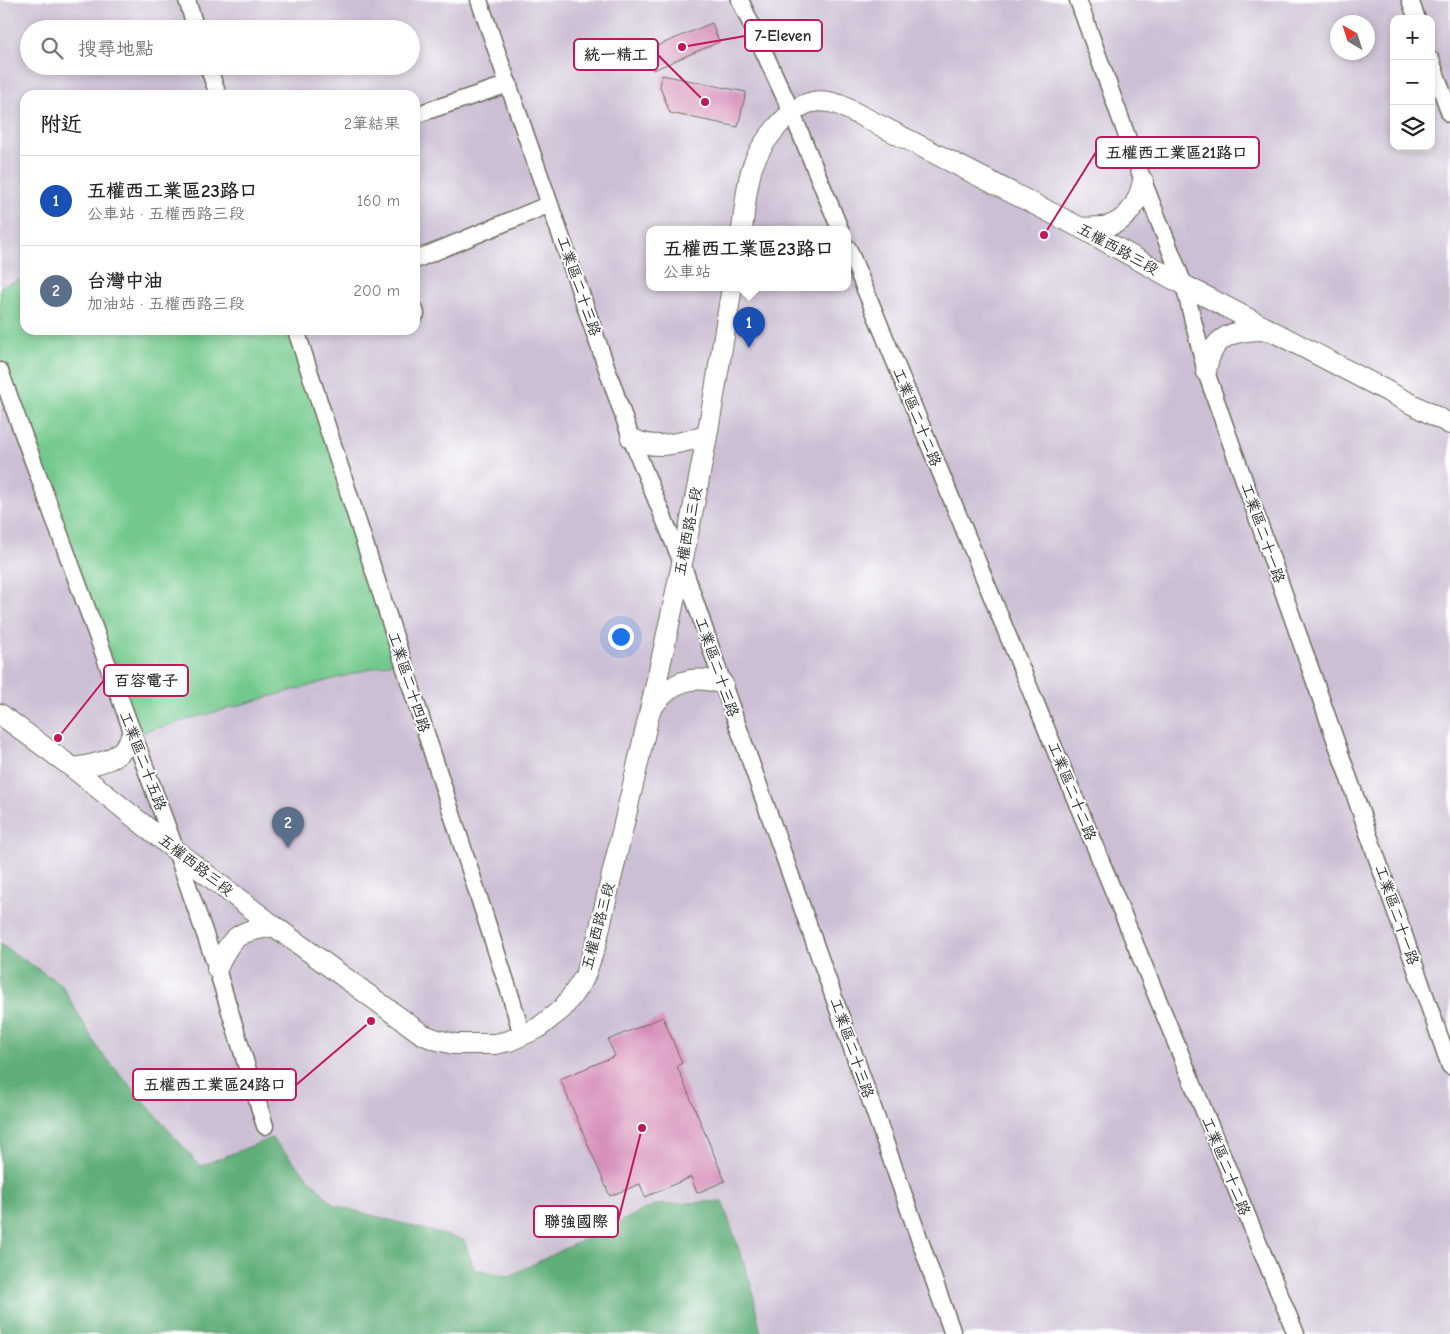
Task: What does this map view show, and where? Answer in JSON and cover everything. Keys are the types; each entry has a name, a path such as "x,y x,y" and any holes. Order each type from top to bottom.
{"main road":[{"name":"五權西路三段","path":"742,226 752,168 767,140 777,126 804,104 814,101 826,101 840,105 1080,228 1268,330 1450,424"},
{"path":"1080,228 1108,226 1122,218 1133,207 1140,195 1143,181"},
{"name":"五權西路三段","path":"0,714 73,768 176,851 274,926 422,1034 454,1044 495,1044 538,1028 562,1008 576,991 587,971 596,944 682,563 707,436 731,291"},
{"path":"1206,372 1208,360 1214,346 1224,338 1234,332 1268,330"},
{"path":"631,438 642,444 654,446 707,436"},
{"path":"650,710 660,695 675,684 692,679 710,679 723,684"},
{"path":"73,768 92,765 114,757 128,745 132,735"},
{"path":"217,969 231,941 241,933 274,926"}],"street":[{"path":"186,0 193,20"},
{"name":"工業區二十三路","path":"479,0 631,438 682,563 953,1334"},
{"path":"740,0 792,113 839,226"},
{"name":"工業區二十一路","path":"1078,0 1143,181 1184,285 1206,372 1450,1066"},
{"path":"1410,0 1416,15"},
{"path":"1435,71 1450,114"},
{"path":"211,75 216,90"},
{"path":"420,113 509,84"},
{"path":"420,258 550,204"},
{"name":"工業區二十二路","path":"851,255 1296,1334"},
{"name":"工業區二十四路","path":"298,335 522,1035"},
{"name":"工業區二十五路","path":"0,371 176,851 217,969 265,1126"}],"shaded area":[{"path":"0,0 1450,0 1450,1334 761,1334 751,1284 721,1202 654,1205 509,1276 474,1269 464,1240 334,1205 272,1138 200,1166 99,1050 61,984 0,944"}],"green space":[{"path":"20,280 20,335 296,335 402,660 132,735 0,371 0,287"},
{"path":"0,944 61,984 99,1050 200,1166 272,1138 334,1205 464,1240 474,1269 509,1276 654,1205 722,1201 751,1284 761,1334 0,1334"}],"building":[{"path":"712,23 719,42 653,70 645,51"},
{"path":"662,75 746,92 738,127 670,113 660,87"},
{"path":"663,1017 682,1063 677,1066 725,1181 697,1193 691,1177 645,1197 640,1184 610,1196 560,1079 615,1056 608,1040"}],"place":[{"name":"7-Eleven","path":"682,47"},
{"name":"統一精工","path":"705,102"},
{"name":"五權西工業區21路口","path":"1044,235"},
{"name":"五權西工業區23路口","path":"749,348"},
{"name":"百容電子","path":"58,738"},
{"name":"台灣中油","path":"288,848"},
{"name":"五權西工業區24路口","path":"371,1021"},
{"name":"聯強國際","path":"642,1128"}]}
